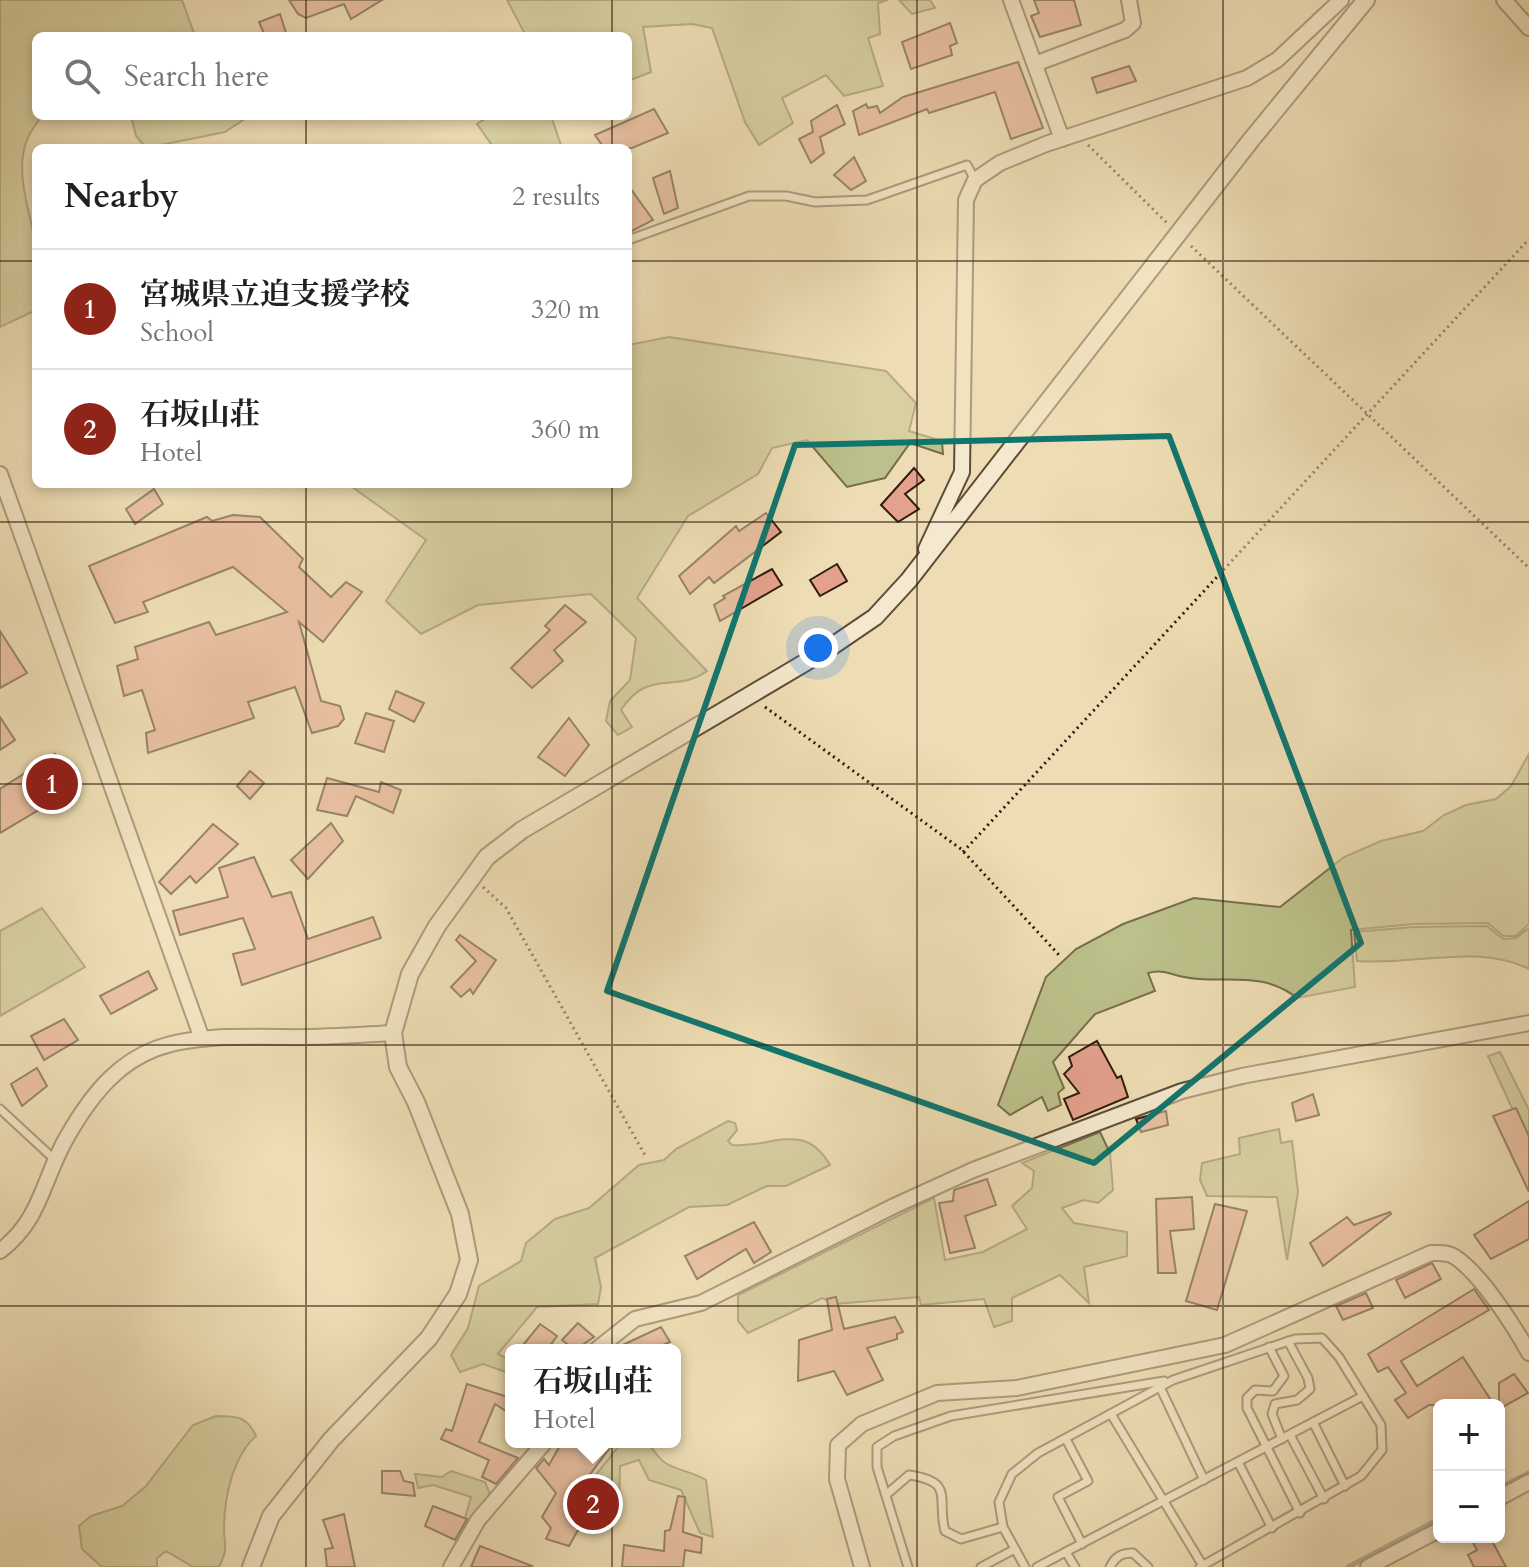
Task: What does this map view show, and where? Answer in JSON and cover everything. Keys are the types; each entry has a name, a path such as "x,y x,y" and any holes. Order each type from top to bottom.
{"street":[{"path":"1011,0 1035,64 1069,136"},
{"path":"1035,64 1125,30 1133,23 1129,0"},
{"path":"909,580 944,517 962,472 966,200 975,180 1000,163 1069,136 1247,78 1277,60 1341,0"},
{"path":"251,1567 271,1516 331,1440 429,1338 458,1294 469,1260 460,1214 416,1102 398,1067 393,1033 410,974 469,879 487,857 522,830 828,649 875,617 909,580 1178,234 1366,0"},
{"path":"1504,0 1529,28"},
{"path":"0,474 201,1036"},
{"path":"604,1344 635,1319 701,1303 960,1176 1182,1091 1242,1076 1529,1023"},
{"path":"0,1251 30,1223 67,1137 102,1085 120,1068 164,1045 201,1036 322,1038 393,1033"},
{"path":"862,1567 837,1479 838,1445 862,1424 925,1397 961,1390 1017,1388 1214,1348 1255,1333 1431,1253 1446,1253 1457,1258 1501,1309 1529,1353"},
{"path":"451,1567 478,1520 540,1448"},
{"path":"1505,1495 1529,1482"},
{"path":"1368,1567 1433,1533"}],"lane":[{"path":"632,239 749,196 786,196 815,202 867,200 967,165 975,180"},
{"path":"0,1109 56,1161"},
{"path":"1025,1567 1003,1527 999,1502 1012,1474 1038,1453 1173,1380 1269,1347 1288,1341 1322,1338 1381,1425 1382,1450 1361,1476 1202,1566 1111,1414"},
{"path":"1288,1341 1308,1378 1310,1389 1297,1400 1275,1404 1272,1414 1324,1499"},
{"path":"1269,1347 1284,1376 1273,1391 1255,1390 1247,1398 1247,1408 1300,1513"},
{"path":"908,1567 877,1467 877,1447 894,1436 951,1416 1173,1380"},
{"path":"1160,1387 1204,1480"},
{"path":"1037,1567 1363,1396"},
{"path":"1313,1422 1345,1486"},
{"path":"1066,1439 1088,1481 1058,1497 1082,1544"},
{"path":"1238,1462 1272,1528"},
{"path":"887,1494 909,1475 933,1480 940,1486 943,1496 945,1531 961,1539 1003,1527"},
{"path":"981,1567 1015,1549"},
{"path":"1066,1552 1075,1567"},
{"path":"1110,1567 1115,1558 1125,1553 1133,1553 1148,1567"}],"path":[{"path":"1069,136 1178,234 1529,568"},
{"path":"963,852 1529,239"},
{"path":"749,695 963,852 1059,955"},
{"path":"469,879 492,892 506,908 646,1157"}],"highlighted area":[{"path":"1169,436 1361,943 1094,1163 607,991 795,445"}],"green space":[{"path":"0,0 182,0 194,32 32,32 32,120 40,120 25,146 22,162 32,226 32,312 0,327"},
{"path":"507,0 888,0 878,3 880,34 868,38 883,86 844,96 826,75 782,98 793,123 759,145 745,122 712,28 692,24 643,27 651,72 632,79 632,32 524,32"},
{"path":"899,0 930,0 935,8 912,14"},
{"path":"132,120 243,120 225,132 166,144 143,144 136,136"},
{"path":"483,120 552,120 561,144 491,144 477,124"},
{"path":"669,337 886,371 916,403 909,431 942,441 943,454 910,443 885,478 847,487 807,440 772,448 758,474 688,516 637,598 707,671 696,678 642,689 621,710 632,727 618,735 606,721 610,701 630,680 636,638 591,594 478,605 421,634 386,601 426,540 354,488 632,488 632,344"},
{"path":"1529,754 1529,924 1516,936 1503,936 1488,923 1413,924 1351,930 1355,987 1297,998 1283,989 1255,981 1148,973 1155,991 1095,1014 1053,1062 1064,1088 1058,1093 1061,1105 1048,1111 1042,1097 1010,1115 998,1105 1046,977 1076,949 1123,924 1194,898 1280,907 1344,857 1381,841 1423,831 1444,815 1466,805 1496,799 1511,786"},
{"path":"42,908 85,967 0,1016 0,931"},
{"path":"1487,926 1503,939 1516,938 1529,928 1529,969 1488,957 1357,961 1354,932"},
{"path":"1500,1052 1529,1110 1529,1145 1488,1056"},
{"path":"728,1121 735,1123 737,1130 728,1141 732,1145 798,1140 820,1151 830,1165 786,1186 767,1186 727,1205 689,1207 595,1258 601,1287 598,1304 537,1307 498,1354 505,1357 505,1372 483,1364 460,1372 451,1355 468,1328 479,1286 521,1261 526,1243 555,1219 589,1208 639,1165 664,1160 676,1149"},
{"path":"1279,1129 1281,1143 1292,1141 1298,1192 1287,1260 1277,1197 1207,1196 1200,1180 1202,1163 1240,1154 1239,1138"},
{"path":"1100,1132 1110,1153 1113,1190 1098,1203 1084,1200 1062,1208 1074,1223 1127,1232 1127,1256 1084,1267 1089,1303 1060,1275 1012,1298 1012,1321 994,1327 984,1299 921,1305 919,1297 835,1304 822,1298 748,1333 738,1321 738,1295 934,1198 945,1260 983,1252 1027,1229 1012,1206 1032,1188 1034,1171 1022,1163"},
{"path":"216,1416 240,1418 249,1424 256,1436 241,1455 231,1479 224,1518 225,1552 219,1567 193,1567 166,1551 157,1558 157,1567 102,1567 82,1549 79,1526 91,1516 122,1506 145,1487 193,1425"},
{"path":"617,1448 652,1448 668,1465 706,1480 713,1537 700,1533 681,1490 649,1480 639,1460 620,1466 619,1508 607,1503 604,1488 595,1476"},
{"path":"451,1471 485,1482 490,1494 461,1532 471,1497 433,1485 418,1488 415,1474 442,1477"}],"building":[{"path":"289,0 382,0 351,19 344,4 306,18 298,14"},
{"path":"1034,0 1074,0 1081,25 1040,37 1031,16 1039,13"},
{"path":"280,14 286,32 263,32 259,22"},
{"path":"950,23 957,43 950,46 952,55 911,69 902,42"},
{"path":"1018,62 1043,128 1011,139 995,92 929,113 927,109 859,135 853,111 866,104 868,108 877,106 880,113 903,97"},
{"path":"1129,66 1136,81 1097,93 1092,78"},
{"path":"837,105 845,124 820,137 824,153 811,163 799,139 813,132 811,121"},
{"path":"654,109 668,133 632,148 632,144 601,144 595,135 632,120"},
{"path":"854,157 866,181 851,190 834,175"},
{"path":"670,171 678,208 664,214 653,178"},
{"path":"632,191 653,220 632,231"},
{"path":"914,468 924,480 905,494 919,509 898,522 881,505"},
{"path":"154,489 163,504 135,524 126,509"},
{"path":"766,513 781,532 714,583 709,577 690,594 679,576 736,526 739,531"},
{"path":"233,515 260,517 303,559 299,567 331,597 346,582 362,592 323,642 299,622 321,701 340,706 344,719 338,726 312,733 295,687 248,702 254,718 148,753 146,733 155,730 142,690 124,696 117,666 138,659 135,647 209,622 216,635 287,612 233,567 143,602 148,612 115,623 89,566 207,517 212,521"},
{"path":"837,564 847,581 820,596 810,580"},
{"path":"772,569 782,585 720,621 714,605 725,598 723,596"},
{"path":"565,605 586,622 554,650 563,661 532,688 511,668 550,630 545,626"},
{"path":"0,631 27,673 0,688"},
{"path":"396,691 424,703 414,722 389,709"},
{"path":"366,713 394,721 384,752 355,743"},
{"path":"0,717 15,740 0,750"},
{"path":"569,718 589,745 565,776 538,757"},
{"path":"55,754 74,789 0,833 0,789"},
{"path":"250,771 264,783 250,799 237,786"},
{"path":"327,778 379,792 381,782 401,790 393,813 356,796 347,816 317,810"},
{"path":"331,823 343,841 308,879 291,860"},
{"path":"213,824 238,844 196,883 190,876 171,894 159,882"},
{"path":"254,857 272,897 291,892 308,939 373,917 381,938 242,985 233,954 255,949 243,918 180,935 173,911 228,897 219,868"},
{"path":"460,935 496,960 473,994 470,989 461,997 451,987 476,961 456,940"},
{"path":"148,971 157,989 111,1014 100,996"},
{"path":"64,1019 78,1040 44,1060 31,1036"},
{"path":"1097,1041 1117,1078 1121,1076 1128,1097 1073,1120 1064,1099 1079,1093 1064,1074 1072,1066 1069,1057"},
{"path":"37,1068 47,1086 22,1106 11,1084"},
{"path":"1313,1094 1319,1115 1296,1121 1292,1103"},
{"path":"1516,1108 1529,1136 1529,1192 1493,1116"},
{"path":"1166,1111 1168,1125 1141,1132 1136,1119"},
{"path":"987,1179 996,1205 965,1216 975,1248 950,1253 939,1203 953,1201 954,1190"},
{"path":"1192,1197 1194,1229 1170,1231 1176,1273 1158,1273 1156,1199"},
{"path":"1529,1201 1529,1239 1491,1259 1474,1235"},
{"path":"1215,1204 1247,1211 1217,1310 1186,1301"},
{"path":"1390,1212 1323,1266 1310,1243 1347,1217 1354,1225"},
{"path":"754,1222 771,1252 754,1263 746,1249 697,1279 685,1256"},
{"path":"1432,1263 1441,1279 1405,1298 1396,1280"},
{"path":"1474,1289 1489,1310 1401,1361 1417,1386 1463,1357 1490,1399 1433,1399 1433,1405 1408,1418 1395,1400 1406,1393 1388,1367 1378,1372 1368,1354"},
{"path":"1366,1293 1373,1308 1343,1320 1336,1306"},
{"path":"836,1297 844,1329 895,1317 903,1332 897,1334 897,1339 867,1348 883,1380 847,1395 834,1371 798,1381 799,1340 832,1330 827,1299"},
{"path":"578,1323 594,1337 584,1344 567,1344 562,1340"},
{"path":"540,1324 557,1336 551,1344 524,1344"},
{"path":"661,1327 670,1342 665,1344 625,1344"},
{"path":"1514,1374 1528,1393 1505,1406 1505,1399 1499,1399 1499,1383"},
{"path":"467,1384 505,1396 505,1410 495,1404 479,1442 518,1458 496,1484 482,1477 489,1460 441,1439 446,1429 452,1431"},
{"path":"559,1448 610,1448 583,1484 599,1493 569,1546 546,1539 551,1528 542,1517 556,1493 536,1468 544,1459 549,1465"},
{"path":"382,1471 400,1471 404,1481 413,1483 415,1496 382,1493"},
{"path":"678,1496 685,1497 683,1532 702,1538 701,1553 685,1550 683,1567 622,1567 624,1545 664,1551 665,1531 670,1530"},
{"path":"433,1506 467,1519 455,1540 425,1526"},
{"path":"344,1514 355,1567 327,1567 325,1549 333,1548 323,1520"},
{"path":"1473,1543 1493,1543 1506,1567 1474,1567 1468,1555 1477,1550"},
{"path":"480,1546 532,1566 471,1567"}],"waterway":[{"path":"1505,1485 1529,1473"},
{"path":"1348,1567 1433,1522"}],"place":[{"name":"宮城県立迫支援学校","path":"52,784"},
{"name":"石坂山荘","path":"593,1504"}]}
